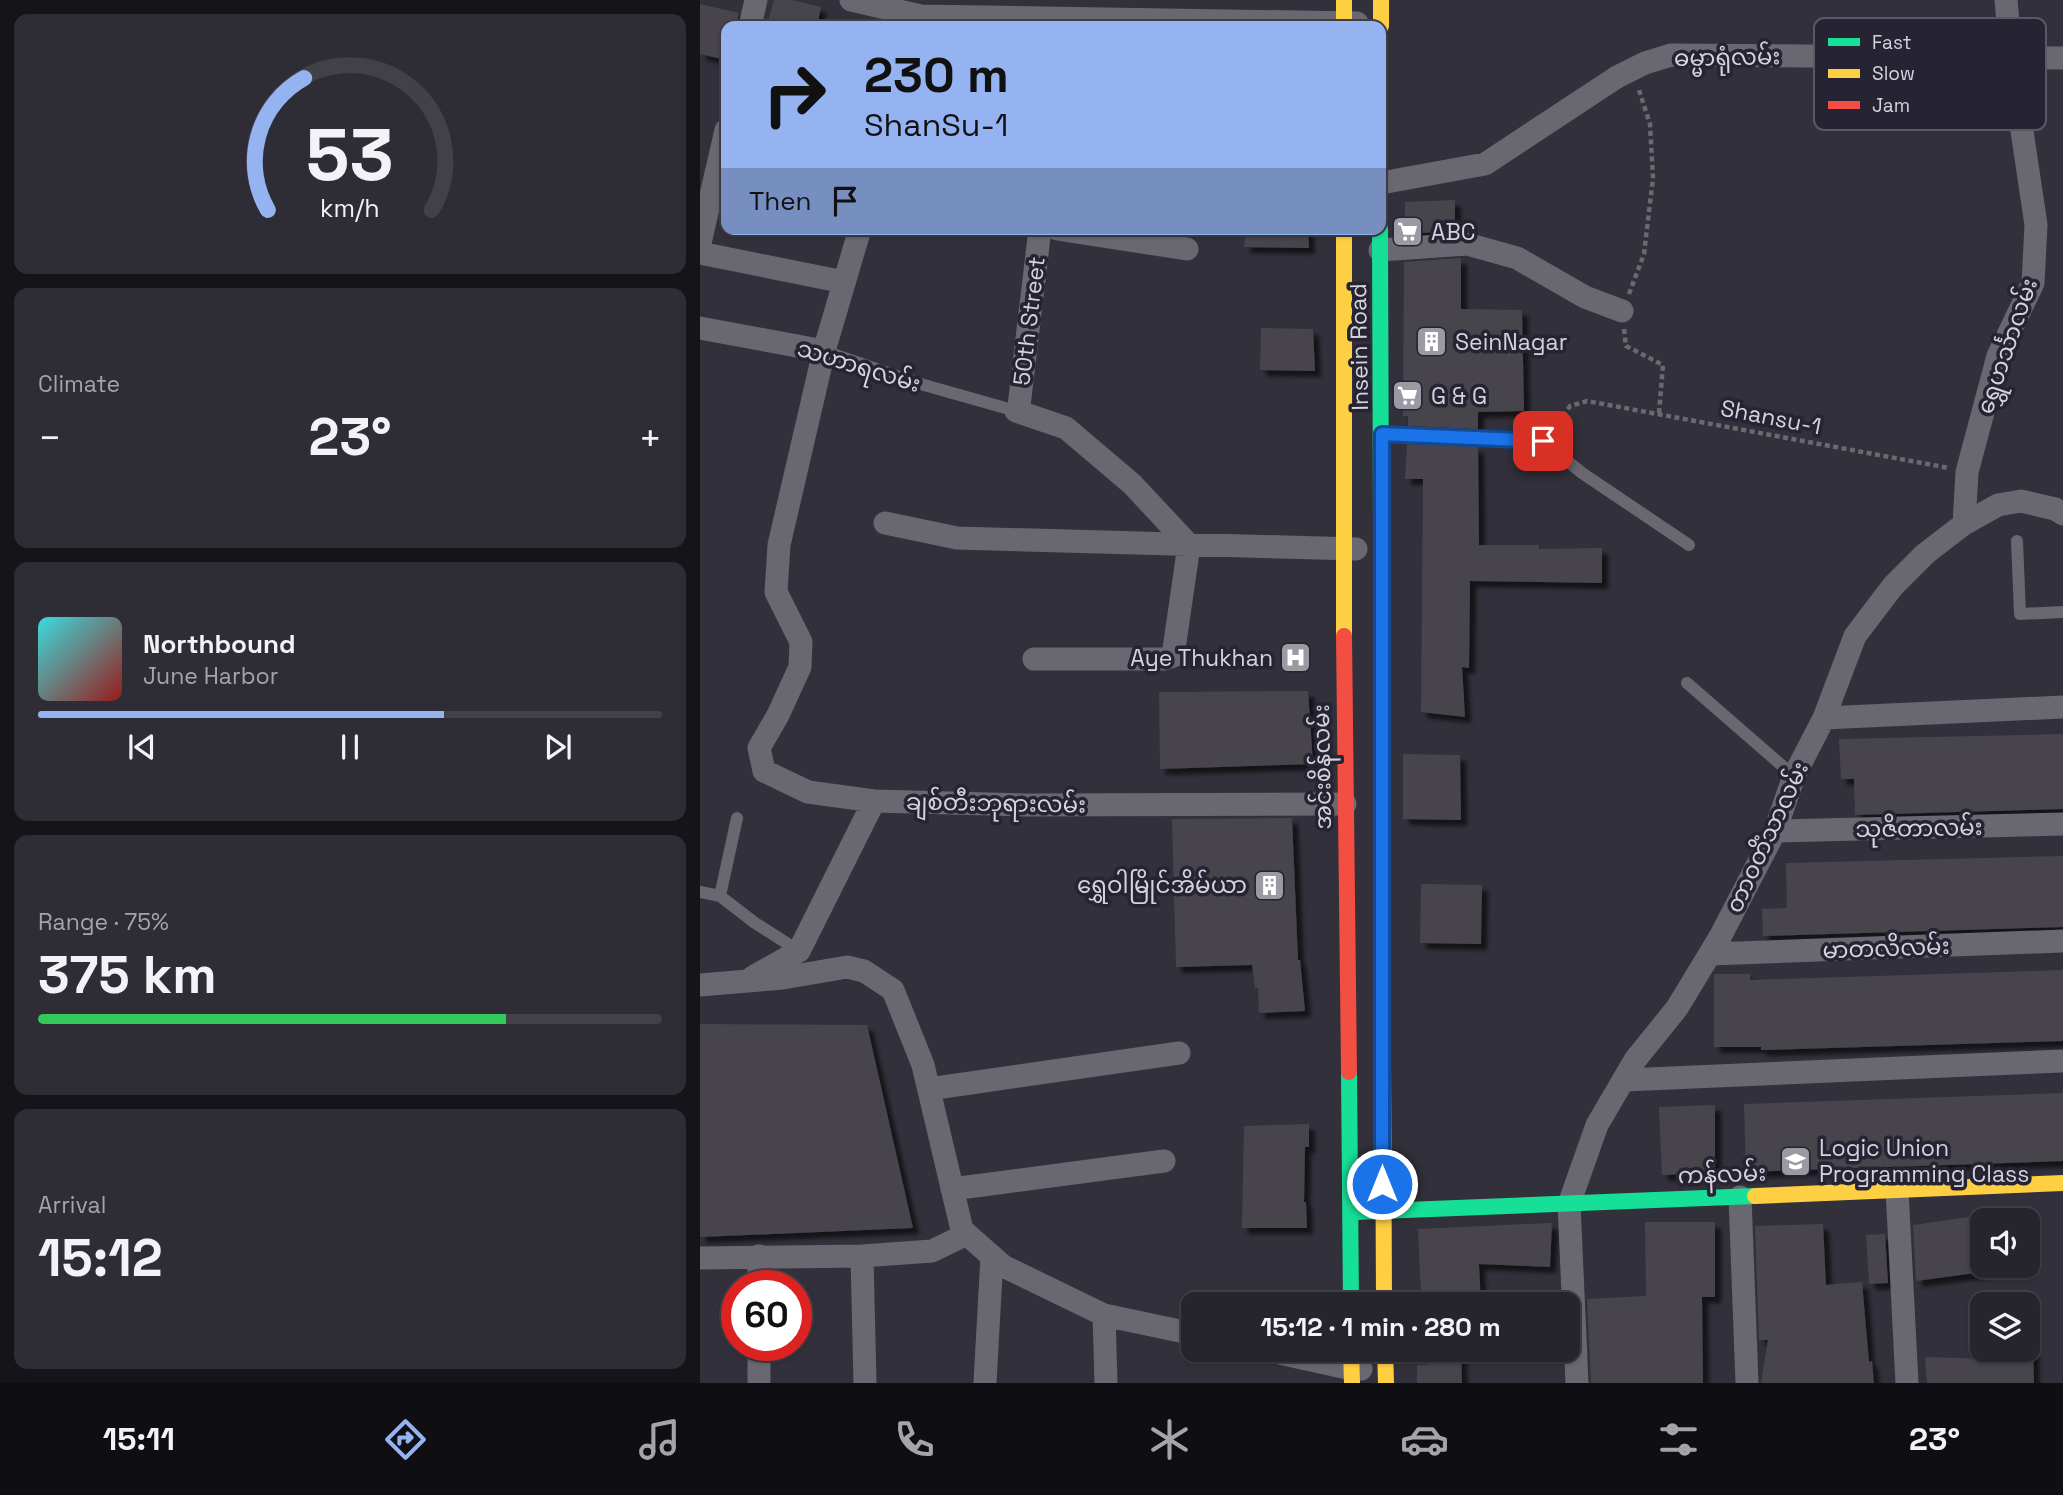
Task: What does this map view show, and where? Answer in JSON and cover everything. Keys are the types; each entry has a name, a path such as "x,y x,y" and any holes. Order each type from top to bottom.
{"main road":[{"path":"1381,0 1381,21"},
{"name":"အင်းစိန်လမ်း","path":"1344,235 1343,550 1351,1292"},
{"name":"Insein Road","path":"1380,240 1384,1292"},
{"name":"ကန်လမ်း","path":"1350,1212 2063,1183"}],"street":[{"path":"751,21 756,0"},
{"path":"851,0 901,19 1021,9 1344,16 1365,21"},
{"name":"ရွှေဟင်္သာလမ်း","path":"2006,0 2008,18"},
{"name":"ဓမ္မာရုံလမ်း","path":"1386,182 1485,164 1645,62 1671,55 1814,56"},
{"name":"ရွှေဟင်္သာလမ်း","path":"1964,524 1967,472 1998,356 2033,283 2036,225 2022,130"},
{"path":"700,242 721,152"},
{"path":"858,235 824,351 779,545 776,592 801,642 800,667 759,748 764,771 808,792 874,801"},
{"name":"50th Street","path":"1016,411 1019,406 1039,235"},
{"path":"1095,235 1187,249"},
{"path":"1380,240 1467,244 1517,258 1585,298 1622,311"},
{"path":"700,253 844,282"},
{"name":"သဟာရလမ်း","path":"700,328 824,351"},
{"path":"1016,411 1066,428 1132,484 1189,545"},
{"name":"တာဝတိံသာလမ်း","path":"1569,1204 1597,1125 1635,1060 1677,1008 1710,954 1775,831 1794,776 1824,718 1855,636 1893,586 1926,554 1964,524 1998,505 2021,501 2059,512"},
{"path":"885,523 957,538 1343,550 1381,548"},
{"path":"1034,659 1164,659 1173,656 1189,545"},
{"path":"1824,718 2063,707"},
{"name":"ချစ်တီးဘုရားလမ်း","path":"799,951 874,801 1027,805 1345,804"},
{"name":"သုဇိတာလမ်း","path":"1775,831 2063,824"},
{"name":"မာတလိလမ်း","path":"1710,954 2063,941"},
{"path":"747,981 799,951"},
{"path":"700,985 847,967 864,971 893,990 923,1065 962,1230 1003,1266 1104,1315 1181,1332"},
{"path":"929,1089 1179,1053"},
{"path":"1625,1080 2063,1061"},
{"path":"952,1189 1164,1161"},
{"path":"1897,1190 1907,1383"},
{"path":"1740,1196 1746,1383"},
{"path":"1569,1204 1577,1383"},
{"path":"700,1258 862,1256 932,1251 967,1234"},
{"path":"758,1256 758,1270"},
{"path":"862,1256 865,1383"},
{"path":"985,1383 992,1256"},
{"path":"1104,1315 1106,1383"},
{"path":"759,1361 759,1383"},
{"path":"1327,1362 1352,1367 1385,1367"}],"lane":[{"name":"သဟာရလမ်း","path":"824,351 917,383 1016,411"},
{"path":"1382,434 1543,441 1582,473 1689,545"},
{"path":"2017,541 2020,614 2063,612"},
{"path":"1688,683 1794,776"},
{"path":"720,896 737,818"},
{"path":"700,892 720,896 755,923 799,951"}],"path":[{"path":"1632,69 1650,124 1653,178 1644,254 1622,311 1626,346 1663,365 1659,413"},
{"name":"Shansu-1","path":"1543,441 1570,406 1587,401 1967,472"}],"building":[{"path":"774,0 792,0 821,7 818,21 768,21"},
{"path":"700,4 739,13 737,21 721,21 721,59 700,54"},
{"path":"1455,200 1455,231 1405,234 1405,202"},
{"path":"1245,235 1308,235 1309,248 1244,247"},
{"path":"1461,258 1461,309 1522,310 1524,411 1478,412 1478,429 1408,426 1408,416 1403,416 1404,262"},
{"path":"1261,328 1313,329 1315,371 1260,370"},
{"path":"1407,444 1478,447 1479,545 1539,545 1539,549 1602,548 1602,583 1470,581 1469,668 1462,667 1465,717 1421,712 1423,479 1405,479"},
{"path":"1308,691 1313,764 1160,769 1159,692"},
{"path":"2063,734 2063,809 1855,815 1854,779 1841,779 1839,739"},
{"path":"1403,754 1460,755 1461,820 1403,819"},
{"path":"1292,818 1298,960 1305,1011 1259,1013 1258,988 1255,988 1252,965 1176,967 1172,819"},
{"path":"2063,856 2063,927 1763,936 1762,909 1787,908 1786,863"},
{"path":"1421,884 1482,885 1481,944 1420,943"},
{"path":"2063,970 2063,1041 1761,1050 1761,1047 1714,1047 1714,974 1750,974 1750,980"},
{"path":"700,1024 867,1025 913,1228 700,1237"},
{"path":"2063,1093 2063,1161 1746,1172 1744,1104"},
{"path":"1715,1105 1715,1173 1662,1175 1659,1107"},
{"path":"1309,1124 1309,1147 1305,1147 1304,1202 1307,1228 1242,1228 1244,1126"},
{"path":"1970,1217 1970,1274 1916,1281 1913,1225"},
{"path":"1645,1222 1715,1222 1715,1297 1702,1297 1703,1383 1591,1383 1587,1299 1646,1296"},
{"path":"1552,1223 1550,1267 1479,1264 1480,1292 1421,1292 1418,1229"},
{"path":"1823,1224 1826,1285 1862,1282 1869,1362 1872,1361 1874,1383 1761,1383 1768,1340 1759,1340 1755,1226"},
{"path":"1885,1234 1888,1283 1869,1284 1866,1235"},
{"path":"1925,1357 1970,1358 1970,1362 2033,1362 2034,1383 1927,1383"},
{"path":"1427,1362 1461,1362 1462,1383 1417,1383 1417,1365 1427,1365"}],"traffic: fast":[{"path":"1380,235 1382,822"},
{"path":"1349,1072 1351,1292"},
{"path":"1356,1212 1755,1196"}],"traffic: slow":[{"path":"1344,0 1344,21"},
{"path":"1381,0 1381,21"},
{"path":"1344,235 1344,636"},
{"path":"1382,822 1384,1292"},
{"path":"1755,1196 2063,1183"},
{"path":"1351,1362 1352,1383"},
{"path":"1385,1362 1386,1383"}],"traffic: jam":[{"path":"1344,636 1349,1072"}],"place":[{"name":"ABC","path":"1408,232"},
{"name":"SeinNagar","path":"1432,342"},
{"name":"G & G","path":"1408,396"},
{"name":"Aye Thukhan","path":"1296,658"},
{"name":"ရွှေဝါမြိုင်အိမ်ယာ","path":"1270,885"},
{"name":"Logic Union Programming Class","path":"1796,1161"}],"route":[{"path":"1382,1184 1382,434 1543,441"}]}
